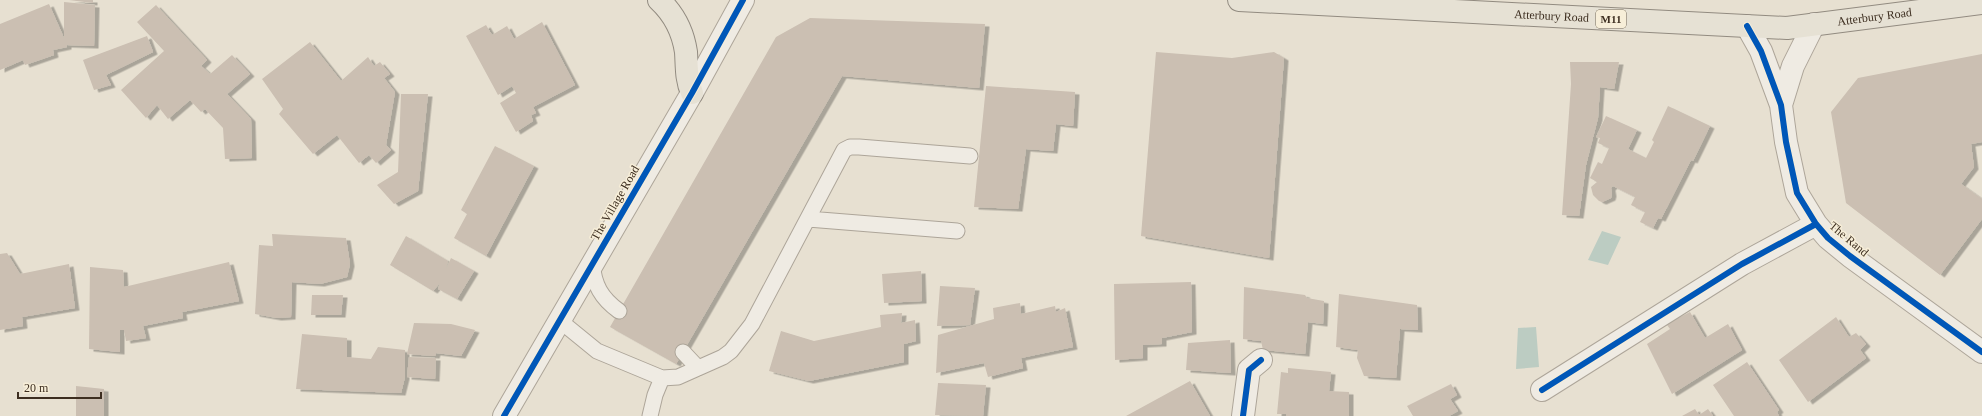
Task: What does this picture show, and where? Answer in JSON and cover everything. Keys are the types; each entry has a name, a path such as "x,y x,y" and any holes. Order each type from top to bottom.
{"main road":[{"path":"659,0 667,7 684,38 687,81 692,93"},
{"name":"Atterbury Road","path":"1239,0 1787,28 1982,3"}],"street":[{"name":"The Village Road","path":"504,416 692,93 743,0"},
{"name":"The Rand","path":"1781,105 1793,66 1814,24"},
{"name":"The Rand","path":"1747,26 1761,51 1781,105 1786,142 1797,193 1816,224 1828,238 1850,256 1982,352"},
{"path":"1542,390 1742,264 1816,224"},
{"path":"1243,416 1248,370 1261,360"}],"lane":[{"path":"559,320 597,351 662,378 678,377 723,357 732,351 743,337 752,324 840,156 850,147 970,156"},
{"path":"808,219 957,231"},
{"path":"592,263 594,280 601,294 619,310"},
{"path":"683,352 698,368"},
{"path":"650,416 655,395 662,378"}],"shaded area":[{"path":"1602,231 1621,237 1608,265 1588,260"},
{"path":"1536,327 1539,367 1516,369 1518,328"}],"building":[{"path":"69,0 93,0 93,3"},
{"path":"64,2 95,5 94,46 67,45 67,47 53,50 54,55 25,65 23,60 0,70 0,24 49,4 64,38"},
{"path":"156,5 207,60 201,66 210,74 232,55 250,74 227,94 251,119 252,158 225,159 223,128 205,109 201,112 190,100 168,119 157,105 146,118 121,90 164,51 137,22"},
{"path":"810,18 985,24 979,88 842,76 676,364 610,327 776,37"},
{"path":"542,22 575,85 533,107 536,113 531,115 533,121 516,132 500,103 516,93 512,86 498,95 466,36 486,25 492,35 507,26 514,39"},
{"path":"147,36 153,52 106,75 111,85 94,90 83,60"},
{"path":"310,42 341,81 368,57 374,66 380,62 390,74 384,78 395,92 386,145 391,150 376,163 369,155 359,163 337,135 313,154 279,114 283,109 262,79"},
{"path":"1156,52 1232,58 1274,52 1284,58 1269,258 1141,236"},
{"path":"1982,54 1982,142 1971,144 1974,167 1961,184 1982,199 1982,219 1940,275 1846,203 1831,112 1858,78"},
{"path":"1570,62 1619,62 1614,89 1600,87 1598,118 1586,165 1579,216 1562,215 1571,84"},
{"path":"986,86 1075,92 1073,126 1056,124 1053,151 1026,149 1018,209 974,207"},
{"path":"401,94 428,94 418,191 394,204 377,185 398,172"},
{"path":"1668,106 1710,126 1693,161 1691,160 1661,219 1658,218 1653,228 1640,222 1645,212 1631,205 1635,197 1613,186 1611,188 1611,198 1602,202 1599,201 1593,195 1591,187 1597,182 1590,178 1598,162 1602,164 1609,148 1598,143 1600,138 1596,137 1606,116 1637,130 1628,149 1646,158 1654,142 1652,140"},
{"path":"495,146 534,166 486,256 454,238 467,214 461,210"},
{"path":"272,234 346,238 350,264 347,277 320,284 292,282 291,317 277,318 255,314 259,245 273,246"},
{"path":"406,236 448,261 446,269 451,258 474,271 457,299 438,289 440,283 433,291 390,265"},
{"path":"7,253 20,274 69,264 75,308 22,317 23,326 0,330 0,254"},
{"path":"229,262 239,301 182,312 183,318 143,326 146,338 126,341 124,330 120,330 120,352 89,349 90,267 123,270 124,287"},
{"path":"921,271 922,301 884,303 882,274"},
{"path":"1191,282 1192,332 1162,338 1162,344 1143,345 1143,358 1115,360 1114,284"},
{"path":"940,286 975,288 970,325 937,326"},
{"path":"1244,287 1305,295 1307,298 1324,301 1323,324 1308,322 1305,354 1263,350 1261,341 1243,339"},
{"path":"1339,294 1417,305 1418,330 1400,329 1396,378 1364,376 1357,358 1358,350 1336,347"},
{"path":"312,295 343,295 341,315 311,315"},
{"path":"1020,303 1021,314 1055,306 1056,312 1065,308 1073,347 1021,358 1023,368 988,377 984,363 936,373 938,335 994,319 993,308"},
{"path":"1690,312 1705,338 1728,324 1742,350 1672,394 1647,344 1670,329 1664,321 1675,315 1678,318"},
{"path":"902,313 901,323 915,320 916,341 904,344 904,362 809,381 769,371 781,331 814,341 881,327 880,315"},
{"path":"1836,317 1849,337 1856,333 1866,344 1860,350 1866,358 1808,402 1779,360"},
{"path":"414,323 451,324 475,330 461,356 436,353 435,356 407,354"},
{"path":"302,334 347,338 347,357 371,359 378,347 405,350 405,377 401,393 296,389"},
{"path":"1230,340 1231,373 1186,370 1188,343"},
{"path":"409,357 436,358 435,379 407,377"},
{"path":"1747,362 1779,410 1777,412 1779,416 1734,416 1713,385"},
{"path":"1288,368 1331,372 1329,391 1349,392 1349,416 1286,416 1286,414 1277,414 1281,372 1288,373"},
{"path":"1190,381 1210,416 1126,416"},
{"path":"938,383 986,385 983,416 935,415"},
{"path":"1451,384 1457,395 1450,399 1458,411 1449,416 1413,416 1407,406"},
{"path":"76,386 104,389 104,416 76,416"},
{"path":"1695,409 1699,415 1708,409 1713,416 1682,416"}],"cycle path":[{"path":"504,416 692,93 743,0"},
{"path":"1747,26 1761,51 1781,105 1786,142 1797,193 1816,224 1828,238 1850,256 1982,352"},
{"path":"1542,390 1742,264 1816,224"},
{"path":"1243,416 1249,370 1261,360"}]}
